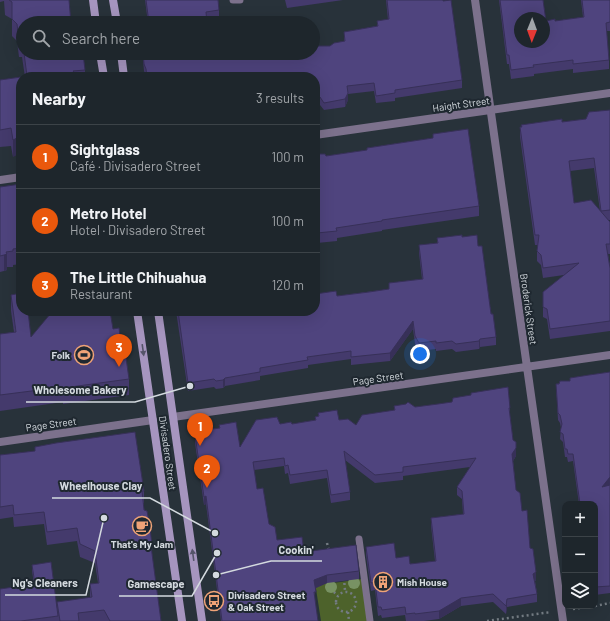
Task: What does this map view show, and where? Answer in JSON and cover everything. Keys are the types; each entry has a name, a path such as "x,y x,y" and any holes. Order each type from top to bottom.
{"main road":[{"path":"93,0 95,16"},
{"path":"113,0 116,16"},
{"path":"101,60 103,72"},
{"path":"122,60 123,72"},
{"name":"Divisadero Street","path":"138,316 182,621"},
{"name":"Divisadero Street","path":"159,316 202,621"}],"street":[{"name":"Broderick Street","path":"475,0 563,621"},
{"name":"Haight Street","path":"320,134 610,93"},
{"path":"0,180 16,178"},
{"name":"Page Street","path":"173,417 610,355"},
{"name":"Page Street","path":"0,442 153,420"}],"lane":[{"path":"233,0 240,0"},
{"path":"359,539 370,621"}],"path":[{"path":"327,543 329,553"},
{"path":"344,577 345,591"},
{"path":"323,578 324,585 338,595"},
{"path":"345,591 354,595 357,600 354,609 348,612 342,611 337,606 336,599 338,595 345,591"},
{"path":"598,605 610,603"},
{"path":"487,621 575,609"},
{"path":"348,612 349,621"}],"green space":[{"path":"314,576 326,584 362,579 367,621 321,621"}],"building":[{"path":"9,0 69,0 70,16 16,16 16,23 12,19 12,2"},
{"path":"146,0 218,0 219,10 206,12 206,16 148,16"},
{"path":"387,0 451,0 462,80 395,90 395,93 376,96 374,83 347,86 348,93 345,99 324,103 320,97 320,72 146,72 144,64 144,60 320,60 320,46 330,46 334,43 345,41 344,32 378,26 377,21 389,19"},
{"path":"500,0 543,0 545,12 514,12 514,48 550,48 550,20 555,19 555,21 584,17 582,0 610,0 610,22 606,23 609,60 573,64 573,60 533,65 534,67 511,70 509,55 507,55"},
{"path":"25,60 84,60 85,70 73,71 74,72 26,72"},
{"path":"16,78 16,138 13,140 11,128 0,130 0,80"},
{"path":"610,110 610,210 601,211 594,158 569,161 574,203 591,200 610,222 610,244 606,244 610,268 610,321 550,329 547,309 543,307 543,292 579,263 543,268 541,255 537,251 539,235 535,235 520,127 522,127 521,125 562,119 562,122 586,119 589,112"},
{"path":"468,129 479,206 382,220 336,228 337,231 320,233 320,154 325,154 326,156 367,150 367,148 433,138 433,134"},
{"path":"16,185 16,249 0,256 0,187"},
{"path":"477,235 478,246 482,246 491,314 493,314 496,337 456,344 452,341 419,343 415,336 413,321 390,353 351,357 351,351 307,357 308,360 260,368 260,372 225,378 223,380 216,381 214,379 188,383 179,316 320,316 320,293 336,291 337,296 369,292 389,289 389,283 423,279 419,245 438,243 437,238"},
{"path":"16,294 16,316 29,316 31,337 48,316 111,316 113,329 119,328 121,344 124,344 129,379 0,395 0,334 16,332 11,295"},
{"path":"610,372 610,477 602,487 610,485 610,586 598,587 598,501 580,501 573,454 568,454 567,449 565,449 563,434 560,432 562,424 558,413 556,384 559,384 560,381 570,381 570,378"},
{"path":"508,387 513,440 516,442 516,448 512,454 516,490 520,493 522,511 527,510 530,548 533,549 536,572 533,574 537,594 507,599 506,606 493,594 461,598 439,611 406,614 405,607 382,610 381,607 378,607 375,582 371,583 366,547 394,543 396,558 409,556 410,564 436,561 431,518 464,514 462,491 457,487 476,458 403,467 403,472 375,475 344,451 350,492 331,495 327,470 290,475 288,465 285,466 284,458 253,462 257,489 263,488 269,524 275,527 277,540 302,537 304,552 356,545 359,571 327,575 314,580 318,621 222,621 206,496 204,497 195,435 198,431 220,428 219,425 236,422 240,447 256,420 277,417 280,424 291,422 292,424 316,420 315,417 319,416 318,413 337,410 339,420 348,419 356,425 362,415 395,410 394,406 406,404 408,402 415,407 452,402 453,398 471,395 471,393"},
{"path":"135,432 144,491 142,491 144,510 147,511 150,527 151,546 161,621 110,621 104,610 78,613 79,621 60,621 57,602 92,597 90,584 99,583 95,551 80,544 77,528 47,532 44,512 14,515 13,505 0,507 0,455 35,451 35,447 56,443"},
{"path":"51,562 58,616 21,621 0,621 0,589 35,584 32,565"}],"place":[{"name":"Folk","path":"84,355"},
{"name":"The Little Chihuahua","path":"119,367"},
{"name":"Wholesome Bakery","path":"190,386"},
{"name":"Sightglass","path":"200,446"},
{"name":"Metro Hotel","path":"207,488"},
{"name":"Ng's Cleaners","path":"104,518"},
{"name":"That's My Jam","path":"142,526"},
{"name":"Wheelhouse Clay","path":"215,533"},
{"name":"Gamescape","path":"217,553"},
{"name":"Cookin'","path":"216,575"},
{"name":"Mish House","path":"383,582"},
{"name":"Divisadero Street & Oak Street","path":"214,601"}]}
